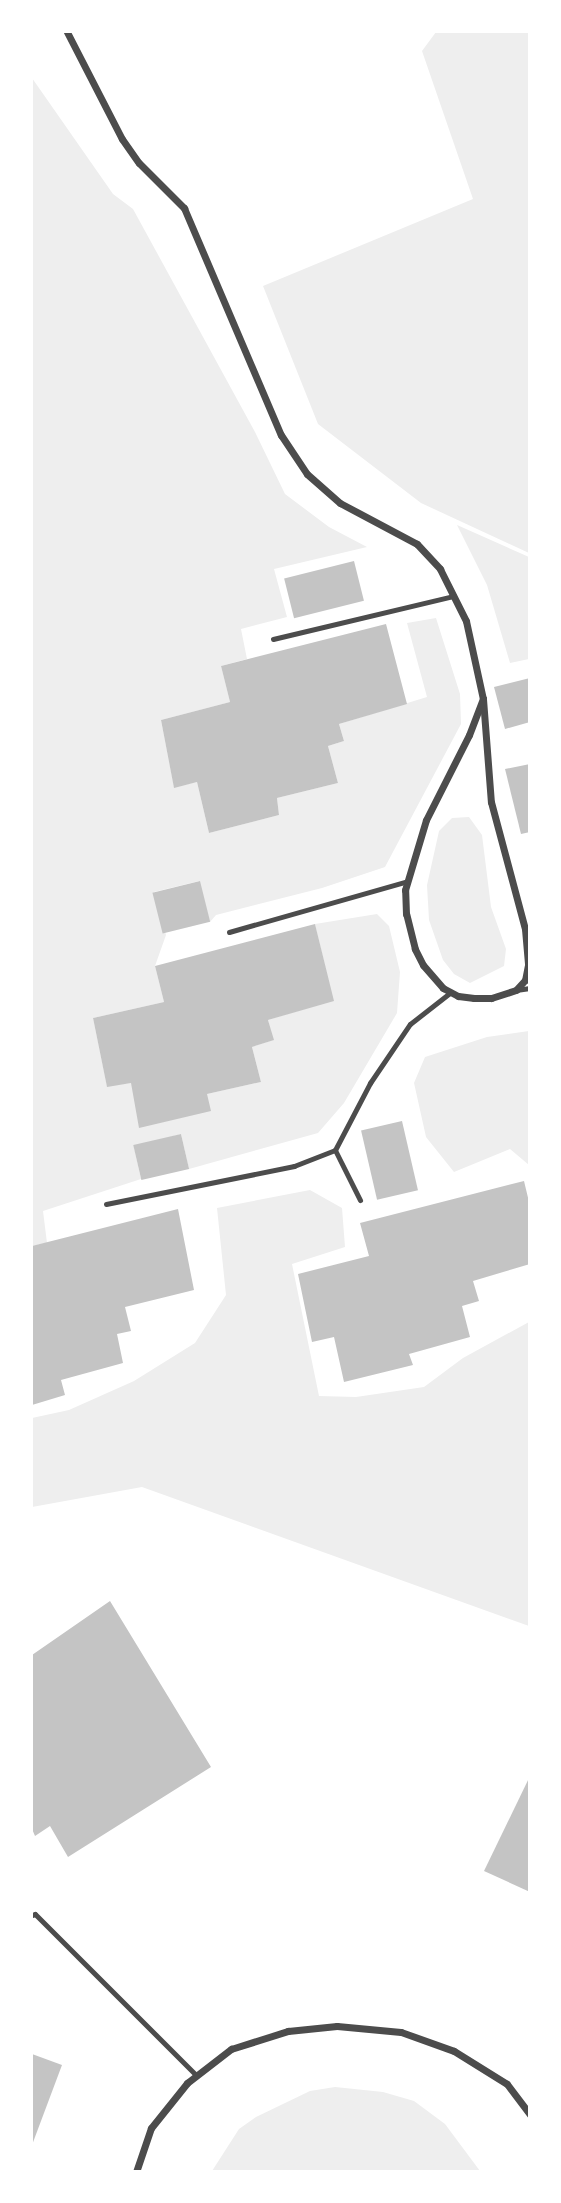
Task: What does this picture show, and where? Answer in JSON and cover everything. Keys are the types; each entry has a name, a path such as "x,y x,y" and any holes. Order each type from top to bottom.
{"street":[{"path":"67,32 122,139 139,163 184,208 281,435 307,474 340,503 417,544 440,569 466,621 484,699 491,802 528,947 525,980 516,990 491,998 474,998 451,992 431,978 415,949 406,914 405,882 426,820 484,699"},
{"path":"136,2172 151,2127 196,2075 231,2049 288,2031 337,2026 401,2032 454,2051 507,2084 530,2115"}],"lane":[{"path":"273,639 454,596"},
{"path":"229,932 405,882"},
{"path":"516,990 530,988"},
{"path":"106,1204 294,1166 335,1150 370,1083 410,1024 451,992"},
{"path":"335,1150 360,1200"},
{"path":"32,1915 35,1914 196,2075"}],"shaded area":[{"path":"436,32 529,32 529,553 421,503 318,424 263,286 473,199 422,51"},
{"path":"32,78 113,194 133,209 255,432 285,494 329,527 367,547 274,569 287,617 241,629 247,659 221,666 230,702 161,720 174,787 197,782 209,833 279,815 277,798 338,783 328,746 344,741 339,724 427,697 407,623 436,618 460,694 461,724 385,867 322,888 216,915 210,922 199,881 154,892 166,935 155,966 164,1002 93,1018 107,1086 131,1083 207,1094 261,1082 252,1047 273,1040 268,1020 333,1000 315,924 377,914 389,926 400,972 397,1013 344,1103 318,1133 189,1169 181,1134 134,1147 141,1179 43,1211 47,1243 32,1246"},
{"path":"457,525 529,557 529,659 510,663 487,585"},
{"path":"469,817 482,835 491,907 506,949 504,966 470,983 454,974 443,960 429,920 427,885 439,831 452,818"},
{"path":"529,1031 529,1165 510,1149 454,1172 426,1137 414,1083 425,1057 487,1037"},
{"path":"310,1190 342,1208 345,1247 292,1264 319,1396 356,1397 424,1387 463,1358 529,1322 529,1626 142,1487 32,1507 32,1418 69,1410 134,1381 195,1343 226,1295 217,1208"},
{"path":"335,2087 383,2092 414,2101 445,2124 480,2171 212,2171 239,2129 256,2117 310,2091"}],"building":[{"path":"354,561 364,601 294,618 284,578"},
{"path":"386,624 407,704 339,724 344,741 328,746 338,783 277,798 279,815 209,833 197,782 174,788 161,720 230,702 221,666"},
{"path":"530,678 530,722 505,729 494,687"},
{"path":"530,764 530,832 521,834 505,769"},
{"path":"200,881 210,922 163,934 152,893"},
{"path":"315,924 334,1001 268,1020 274,1040 252,1047 261,1082 207,1094 211,1111 139,1128 131,1083 107,1087 93,1018 164,1002 155,966"},
{"path":"402,1121 418,1190 377,1200 361,1130"},
{"path":"181,1134 189,1169 141,1180 133,1145"},
{"path":"524,1181 530,1206 530,1264 473,1281 479,1301 462,1306 470,1337 409,1354 413,1365 344,1382 334,1337 312,1342 298,1274 369,1256 360,1223"},
{"path":"178,1209 194,1290 125,1307 131,1331 117,1334 123,1363 61,1380 65,1395 32,1405 32,1246"},
{"path":"110,1601 211,1767 68,1857 50,1826 35,1836 32,1829 32,1655"},
{"path":"530,1776 530,1892 484,1871"},
{"path":"32,2054 62,2065 32,2145"}]}
